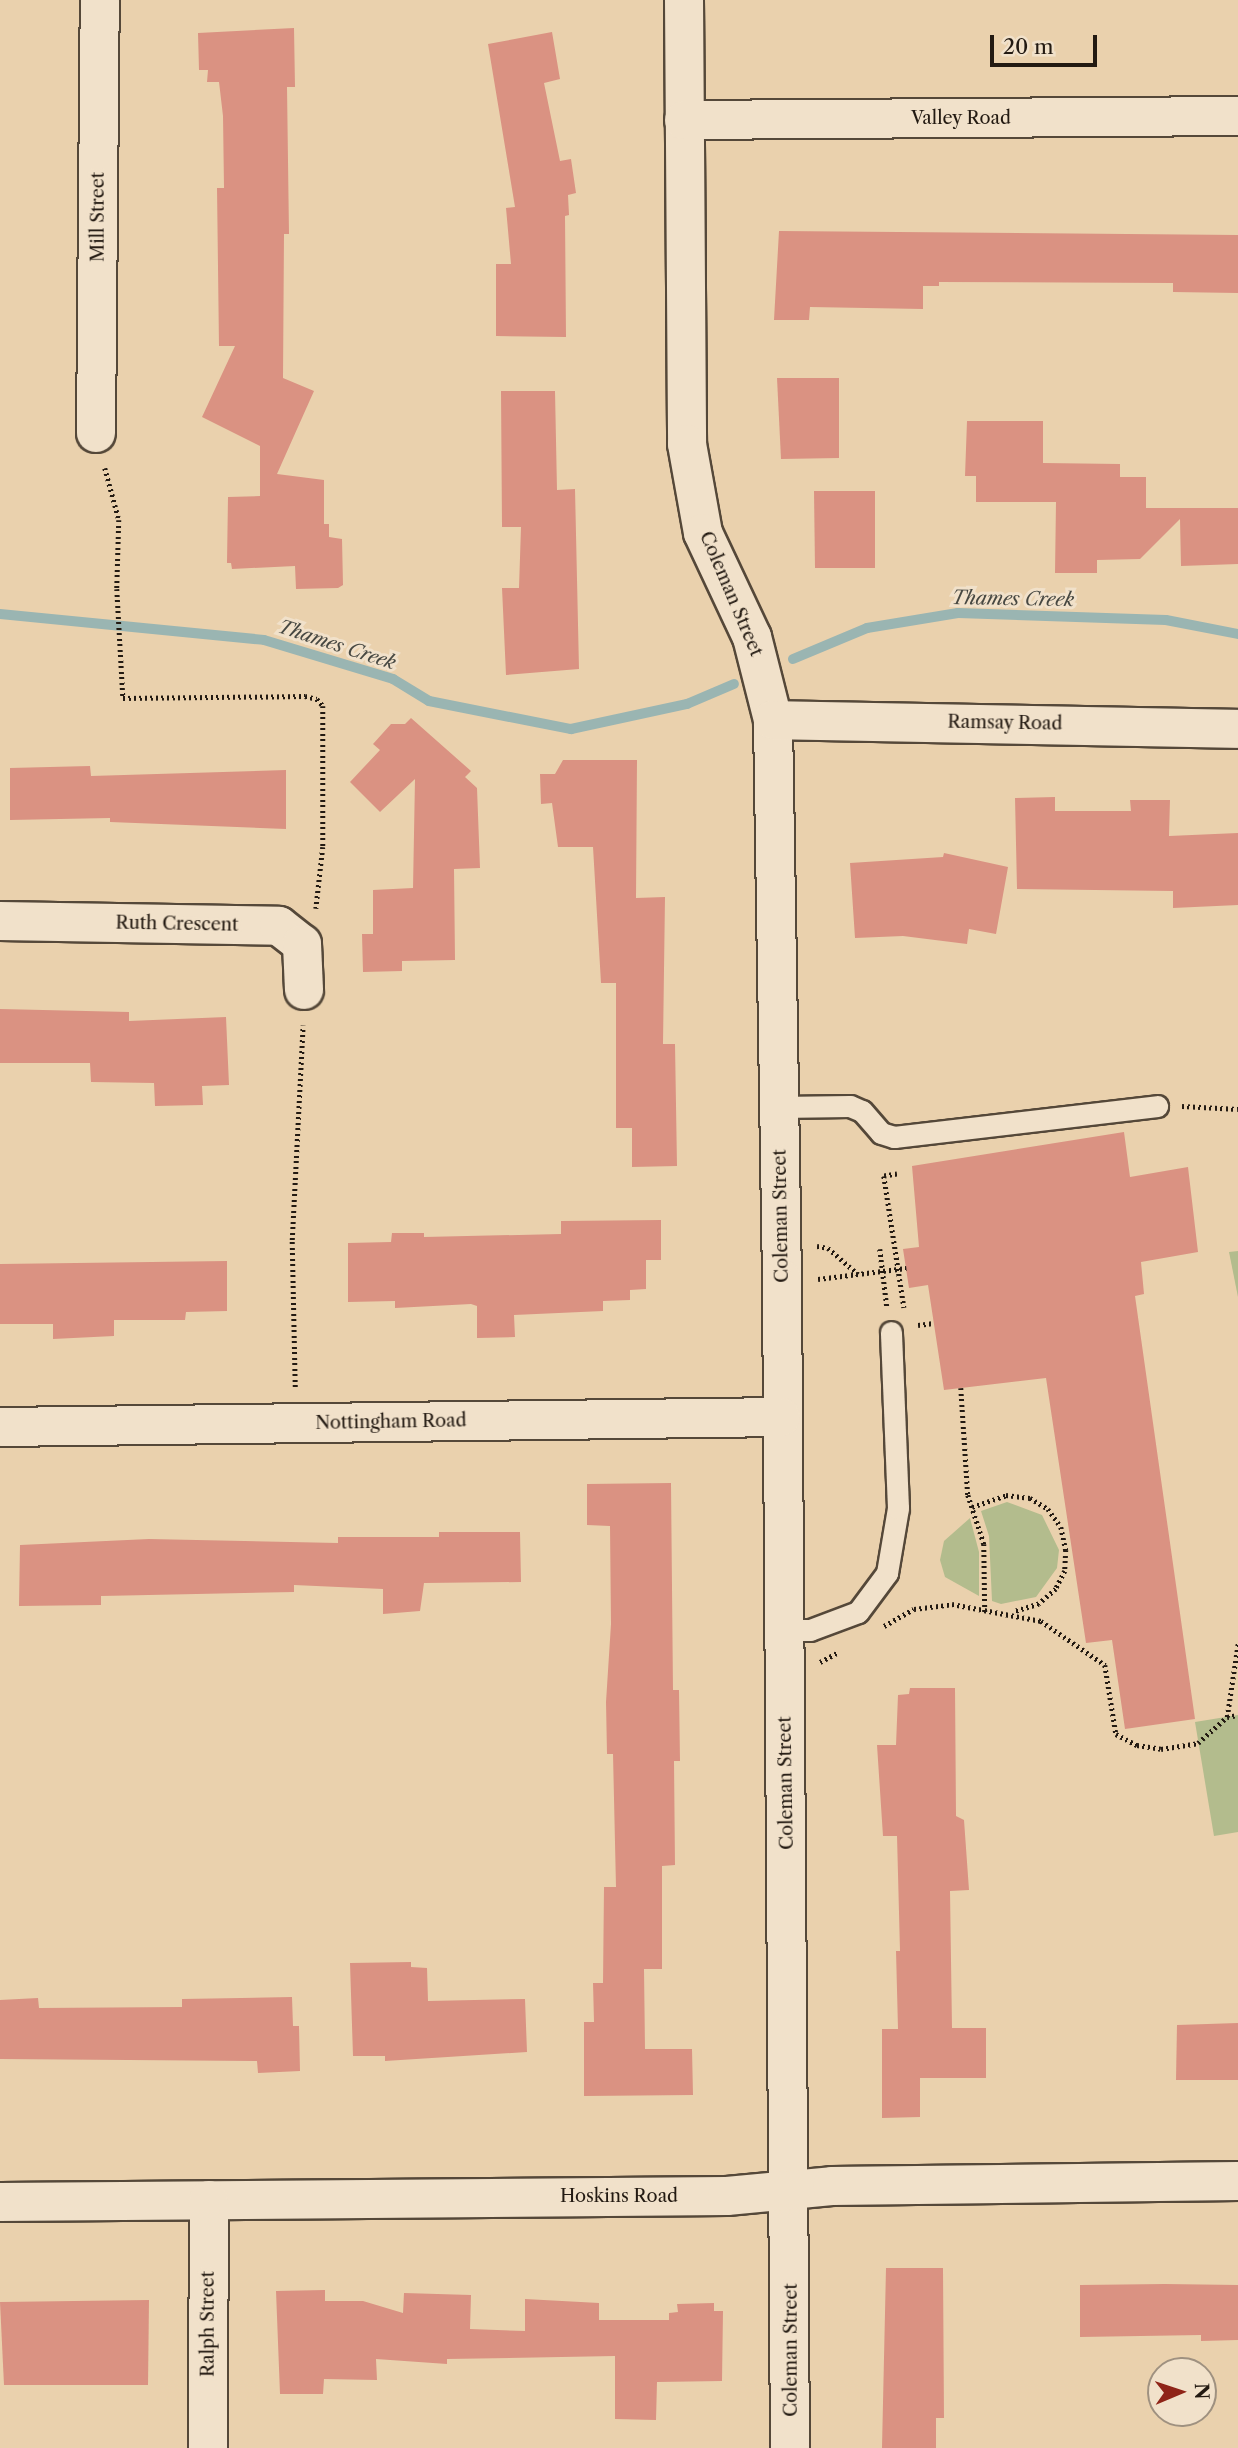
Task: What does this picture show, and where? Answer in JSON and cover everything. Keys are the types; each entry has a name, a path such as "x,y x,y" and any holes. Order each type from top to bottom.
{"street":[{"name":"Mill Street","path":"96,433 100,0"},
{"name":"Coleman Street","path":"684,0 684,344 693,490 704,534 762,665 773,720 782,1279 791,2191 790,2448"},
{"name":"Valley Road","path":"684,120 1238,116"},
{"name":"Ramsay Road","path":"773,720 1238,729"},
{"name":"Ruth Crescent","path":"0,921 279,926 302,944"},
{"path":"302,944 304,989"},
{"name":"Nottingham Road","path":"0,1427 782,1417"},
{"name":"Hoskins Road","path":"0,2202 727,2196 832,2186 1238,2181"},
{"name":"Ralph Street","path":"208,2448 209,2200"}],"lane":[{"path":"779,1107 850,1106 862,1111 881,1133 894,1137 1157,1106"},
{"path":"785,1630 810,1630 858,1612 887,1573 898,1508 900,1329"}],"path":[{"path":"96,433 119,520 117,589 123,698 305,696 317,699 323,706 323,847 316,911 302,944"},
{"path":"296,1423 292,1240 304,989"},
{"path":"1157,1106 1238,1109"},
{"path":"897,1174 884,1176 906,1315"},
{"path":"810,1245 828,1248 858,1275"},
{"path":"880,1249 880,1272 900,1329 934,1323"},
{"path":"782,1279 858,1275 906,1268"},
{"path":"961,1388 972,1507 984,1544 985,1612"},
{"path":"972,1507 1006,1495 1030,1498 1048,1509 1061,1527 1066,1550 1065,1571 1056,1590 1040,1604 1007,1613"},
{"path":"877,1631 914,1609 952,1604 1041,1621 1105,1665 1116,1734 1137,1745 1161,1749 1198,1742 1227,1717 1238,1715"},
{"path":"1227,1717 1238,1643"},
{"path":"785,1681 848,1648"}],"green space":[{"path":"1238,1251 1238,1297 1229,1252"},
{"path":"1007,1502 1042,1515 1059,1550 1057,1568 1036,1597 1001,1604 992,1601 989,1536 981,1511"},
{"path":"970,1518 979,1552 979,1596 945,1577 940,1560 944,1541"},
{"path":"1238,1715 1238,1832 1214,1836 1195,1722"}],"building":[{"path":"294,28 295,87 287,87 289,234 284,234 283,378 314,391 277,474 324,480 324,524 329,524 329,537 342,539 343,585 338,588 296,589 295,566 232,569 231,563 227,563 228,497 260,496 260,446 202,417 235,346 219,346 217,188 224,188 223,116 219,82 207,82 208,70 199,70 198,33"},
{"path":"552,32 560,79 544,83 560,161 571,159 576,193 568,195 569,215 565,216 566,337 496,336 496,264 511,264 506,208 515,207 488,44"},
{"path":"779,231 1238,235 1238,293 1173,292 1173,283 939,282 939,286 923,286 923,309 810,307 809,320 774,320"},
{"path":"777,378 839,378 839,458 781,459"},
{"path":"501,391 555,391 557,490 575,489 579,669 506,675 502,588 519,588 521,527 502,527"},
{"path":"967,421 1043,421 1043,463 1120,464 1120,477 1146,477 1146,508 1238,508 1238,564 1181,566 1180,519 1140,559 1097,560 1097,573 1055,573 1056,502 976,502 976,476 965,476"},
{"path":"814,491 875,491 875,568 815,568"},
{"path":"411,718 471,771 465,777 477,788 480,868 454,869 455,960 402,961 402,971 363,972 362,934 373,934 373,890 413,888 415,779 380,812 350,782 380,750 373,744 391,724 405,724"},
{"path":"563,760 637,760 636,898 665,897 663,1044 675,1044 677,1166 632,1167 632,1128 616,1128 616,983 601,983 593,847 558,847 552,803 541,804 540,774 555,774"},
{"path":"90,766 91,776 286,770 286,829 110,822 110,818 10,820 10,768"},
{"path":"1055,797 1055,811 1131,811 1130,800 1170,800 1169,836 1238,833 1238,905 1173,908 1173,891 1017,889 1015,798"},
{"path":"944,853 1008,867 996,934 969,929 967,944 903,936 855,938 850,863 943,857"},
{"path":"0,1009 129,1012 129,1021 226,1017 229,1085 202,1086 203,1105 155,1106 154,1083 91,1082 90,1063 0,1063"},
{"path":"1124,1132 1130,1177 1188,1167 1198,1252 1141,1262 1144,1294 1135,1296 1195,1719 1125,1729 1112,1640 1086,1643 1046,1378 944,1390 928,1285 909,1288 903,1249 919,1247 912,1166"},
{"path":"661,1220 661,1260 646,1260 646,1289 630,1290 630,1300 603,1301 603,1311 514,1315 515,1337 477,1338 477,1306 471,1304 395,1308 395,1301 348,1302 348,1243 391,1242 392,1233 424,1233 424,1237 561,1234 561,1221"},
{"path":"227,1261 227,1311 186,1312 185,1320 114,1320 114,1336 53,1339 53,1324 0,1324 0,1264"},
{"path":"671,1483 673,1690 679,1690 680,1761 674,1761 675,1865 662,1866 662,1969 644,1969 645,2049 692,2049 693,2095 584,2096 584,2022 594,2022 593,1983 603,1983 604,1887 616,1887 613,1754 607,1754 606,1702 611,1624 610,1526 587,1525 587,1484"},
{"path":"439,1532 520,1532 521,1582 424,1583 420,1611 383,1614 383,1589 294,1585 294,1592 101,1596 101,1605 19,1606 20,1545 149,1539 338,1543 338,1537 439,1537"},
{"path":"910,1688 955,1688 956,1816 964,1820 969,1890 950,1891 952,2028 986,2028 986,2078 920,2078 920,2117 882,2118 882,2029 898,2029 896,1951 900,1951 897,1836 883,1836 877,1745 896,1745 898,1695 909,1694"},
{"path":"411,1962 411,1967 427,1968 428,2001 525,1999 527,2052 385,2061 385,2056 353,2056 350,1963"},
{"path":"292,1997 293,2026 299,2026 300,2071 258,2073 257,2061 0,2059 0,2000 38,1998 39,2008 182,2007 182,1999"},
{"path":"1238,2023 1238,2080 1176,2080 1177,2025"},
{"path":"886,2268 943,2268 944,2418 936,2418 936,2448 882,2448"},
{"path":"1080,2285 1238,2285 1238,2340 1201,2341 1201,2335 1080,2337"},
{"path":"325,2290 325,2301 363,2301 403,2313 404,2293 471,2295 470,2329 525,2331 525,2299 599,2303 599,2320 669,2320 669,2313 678,2312 677,2304 714,2303 714,2311 723,2311 722,2381 657,2382 656,2420 615,2419 615,2356 447,2359 447,2364 376,2359 377,2380 324,2379 323,2394 280,2394 276,2291"},
{"path":"149,2300 148,2385 4,2385 0,2302"}],"waterway":[{"name":"Thames Creek","path":"793,659 867,628 958,613 1166,620 1238,634"},
{"name":"Thames Creek","path":"0,614 264,640 393,679 429,701 571,729 687,704 734,684"}]}
